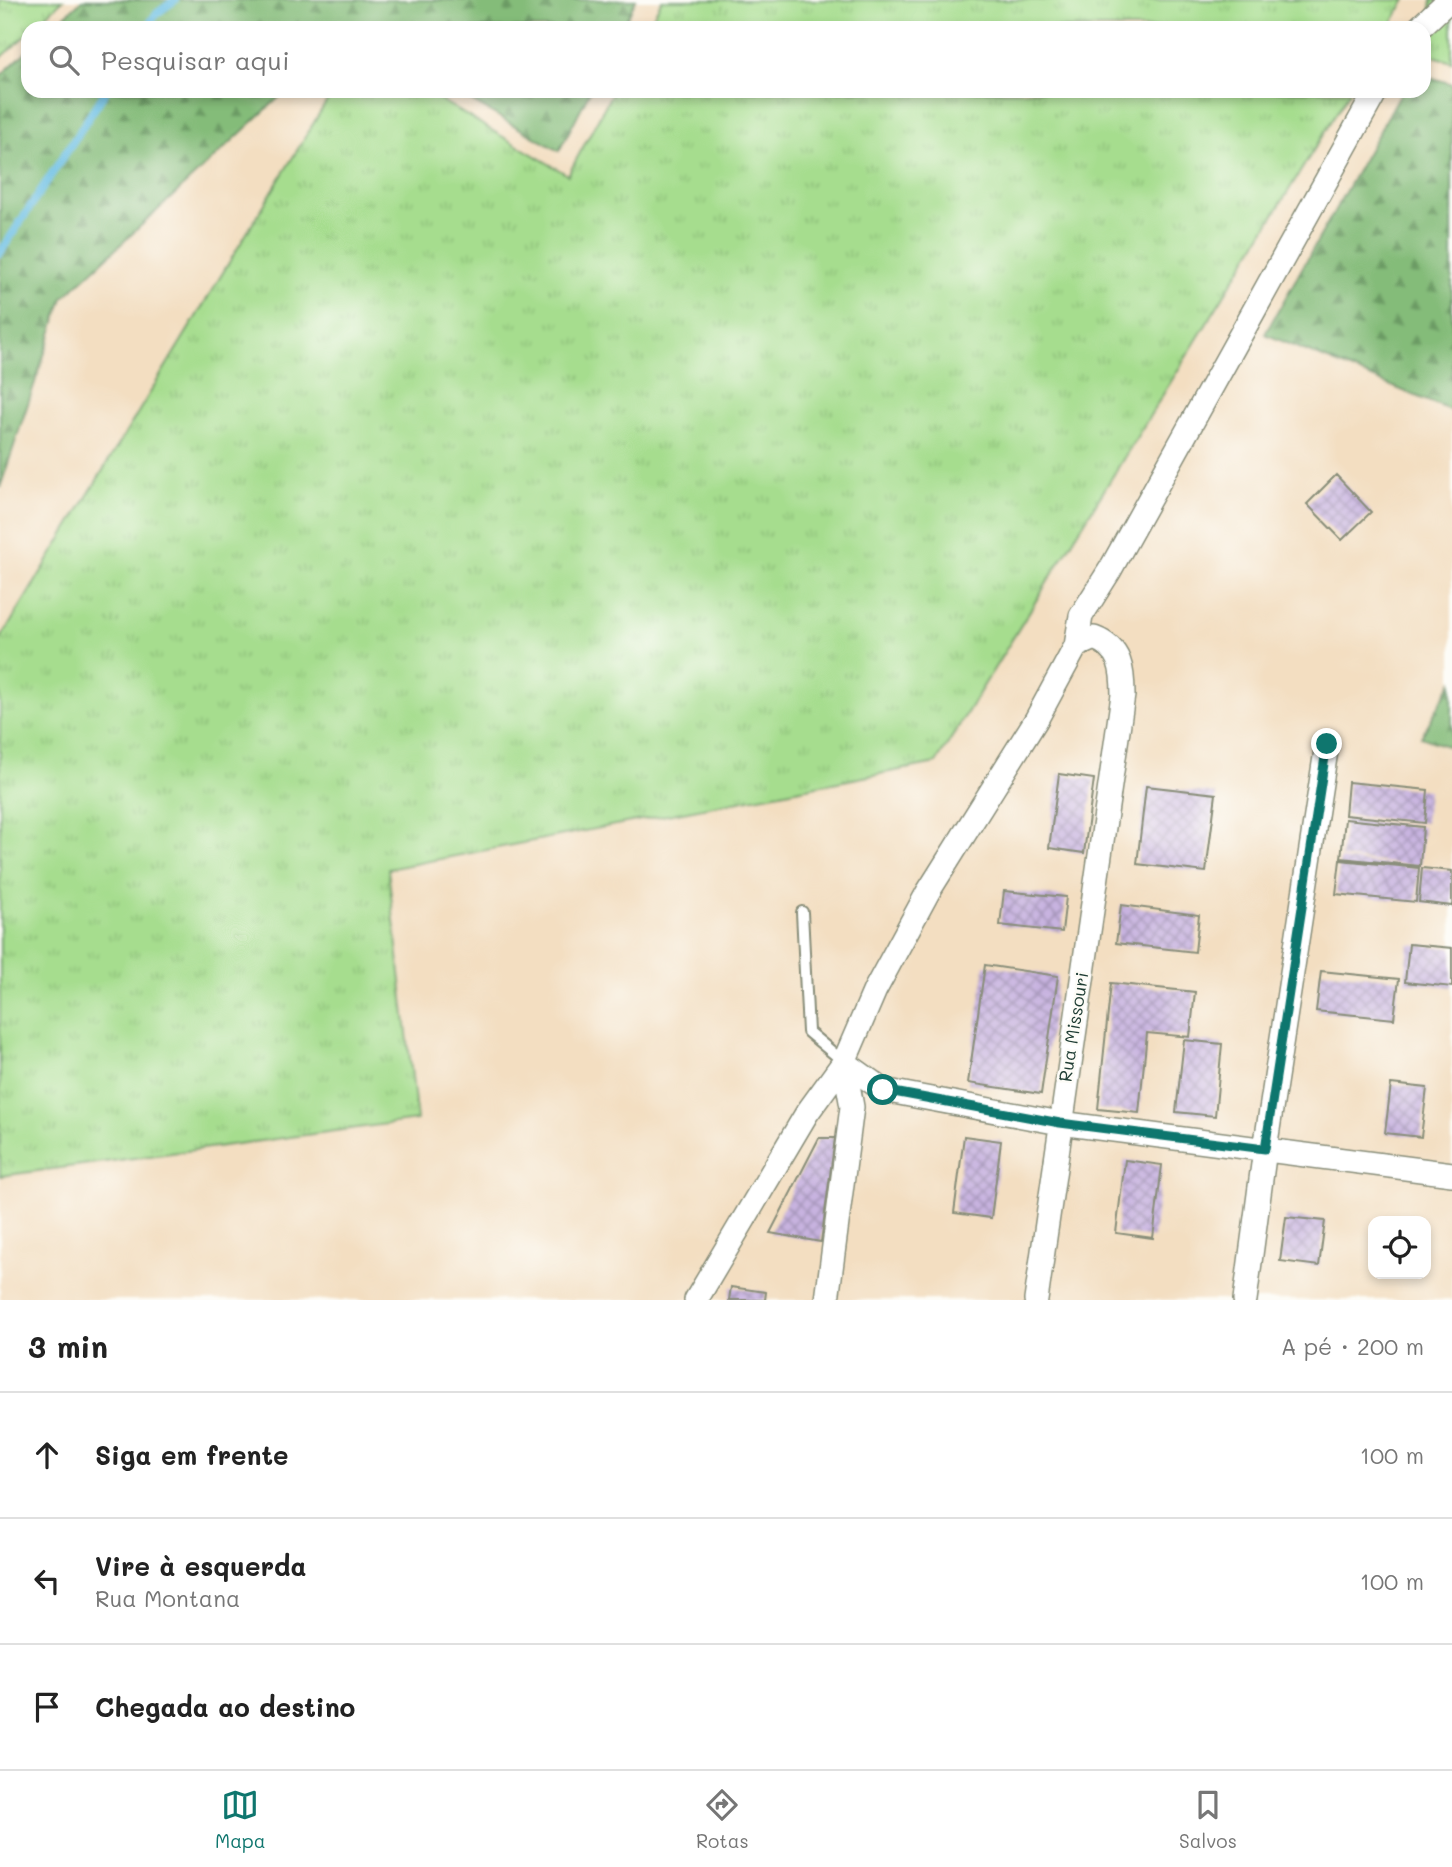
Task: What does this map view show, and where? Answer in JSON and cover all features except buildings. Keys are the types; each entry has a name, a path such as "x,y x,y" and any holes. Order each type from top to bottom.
{"street":[{"path":"1426,21 1449,0"},
{"path":"696,1300 807,1113 844,1062 875,990 928,892 1036,720 1076,646 1078,627 1086,608 1110,570 1372,98"},
{"name":"Rua Missouri","path":"1036,1300 1123,695 1121,663 1105,642 1090,638 1076,646"},
{"path":"1245,1300 1265,1149 1327,744"},
{"path":"844,1062 883,1090 1060,1123 1452,1174"},
{"path":"827,1300 852,1107 844,1062"}],"lane":[{"path":"802,912 808,1032 844,1062"}],"green space":[{"path":"0,0 63,0 40,21 21,21 21,40 0,59"},
{"path":"82,0 636,0 626,21 60,21"},
{"path":"662,0 1406,0 1393,21 651,21"},
{"path":"1432,0 1452,0 1452,62 1431,55 1429,21"},
{"path":"21,56 21,98 278,98 63,298 0,488 0,76"},
{"path":"1431,77 1452,84 1452,411 1265,334 1398,98 1431,98"},
{"path":"329,98 437,98 568,175 609,98 1346,98 936,763 388,869 417,1120 0,1176 0,640"},
{"path":"466,98 586,98 559,151"},
{"path":"1452,682 1452,748 1421,737"}],"waterway":[{"path":"152,21 156,14 175,0"},
{"path":"0,253 101,98"}],"route":[{"path":"883,1090 1060,1123 1265,1149 1327,744"}]}
